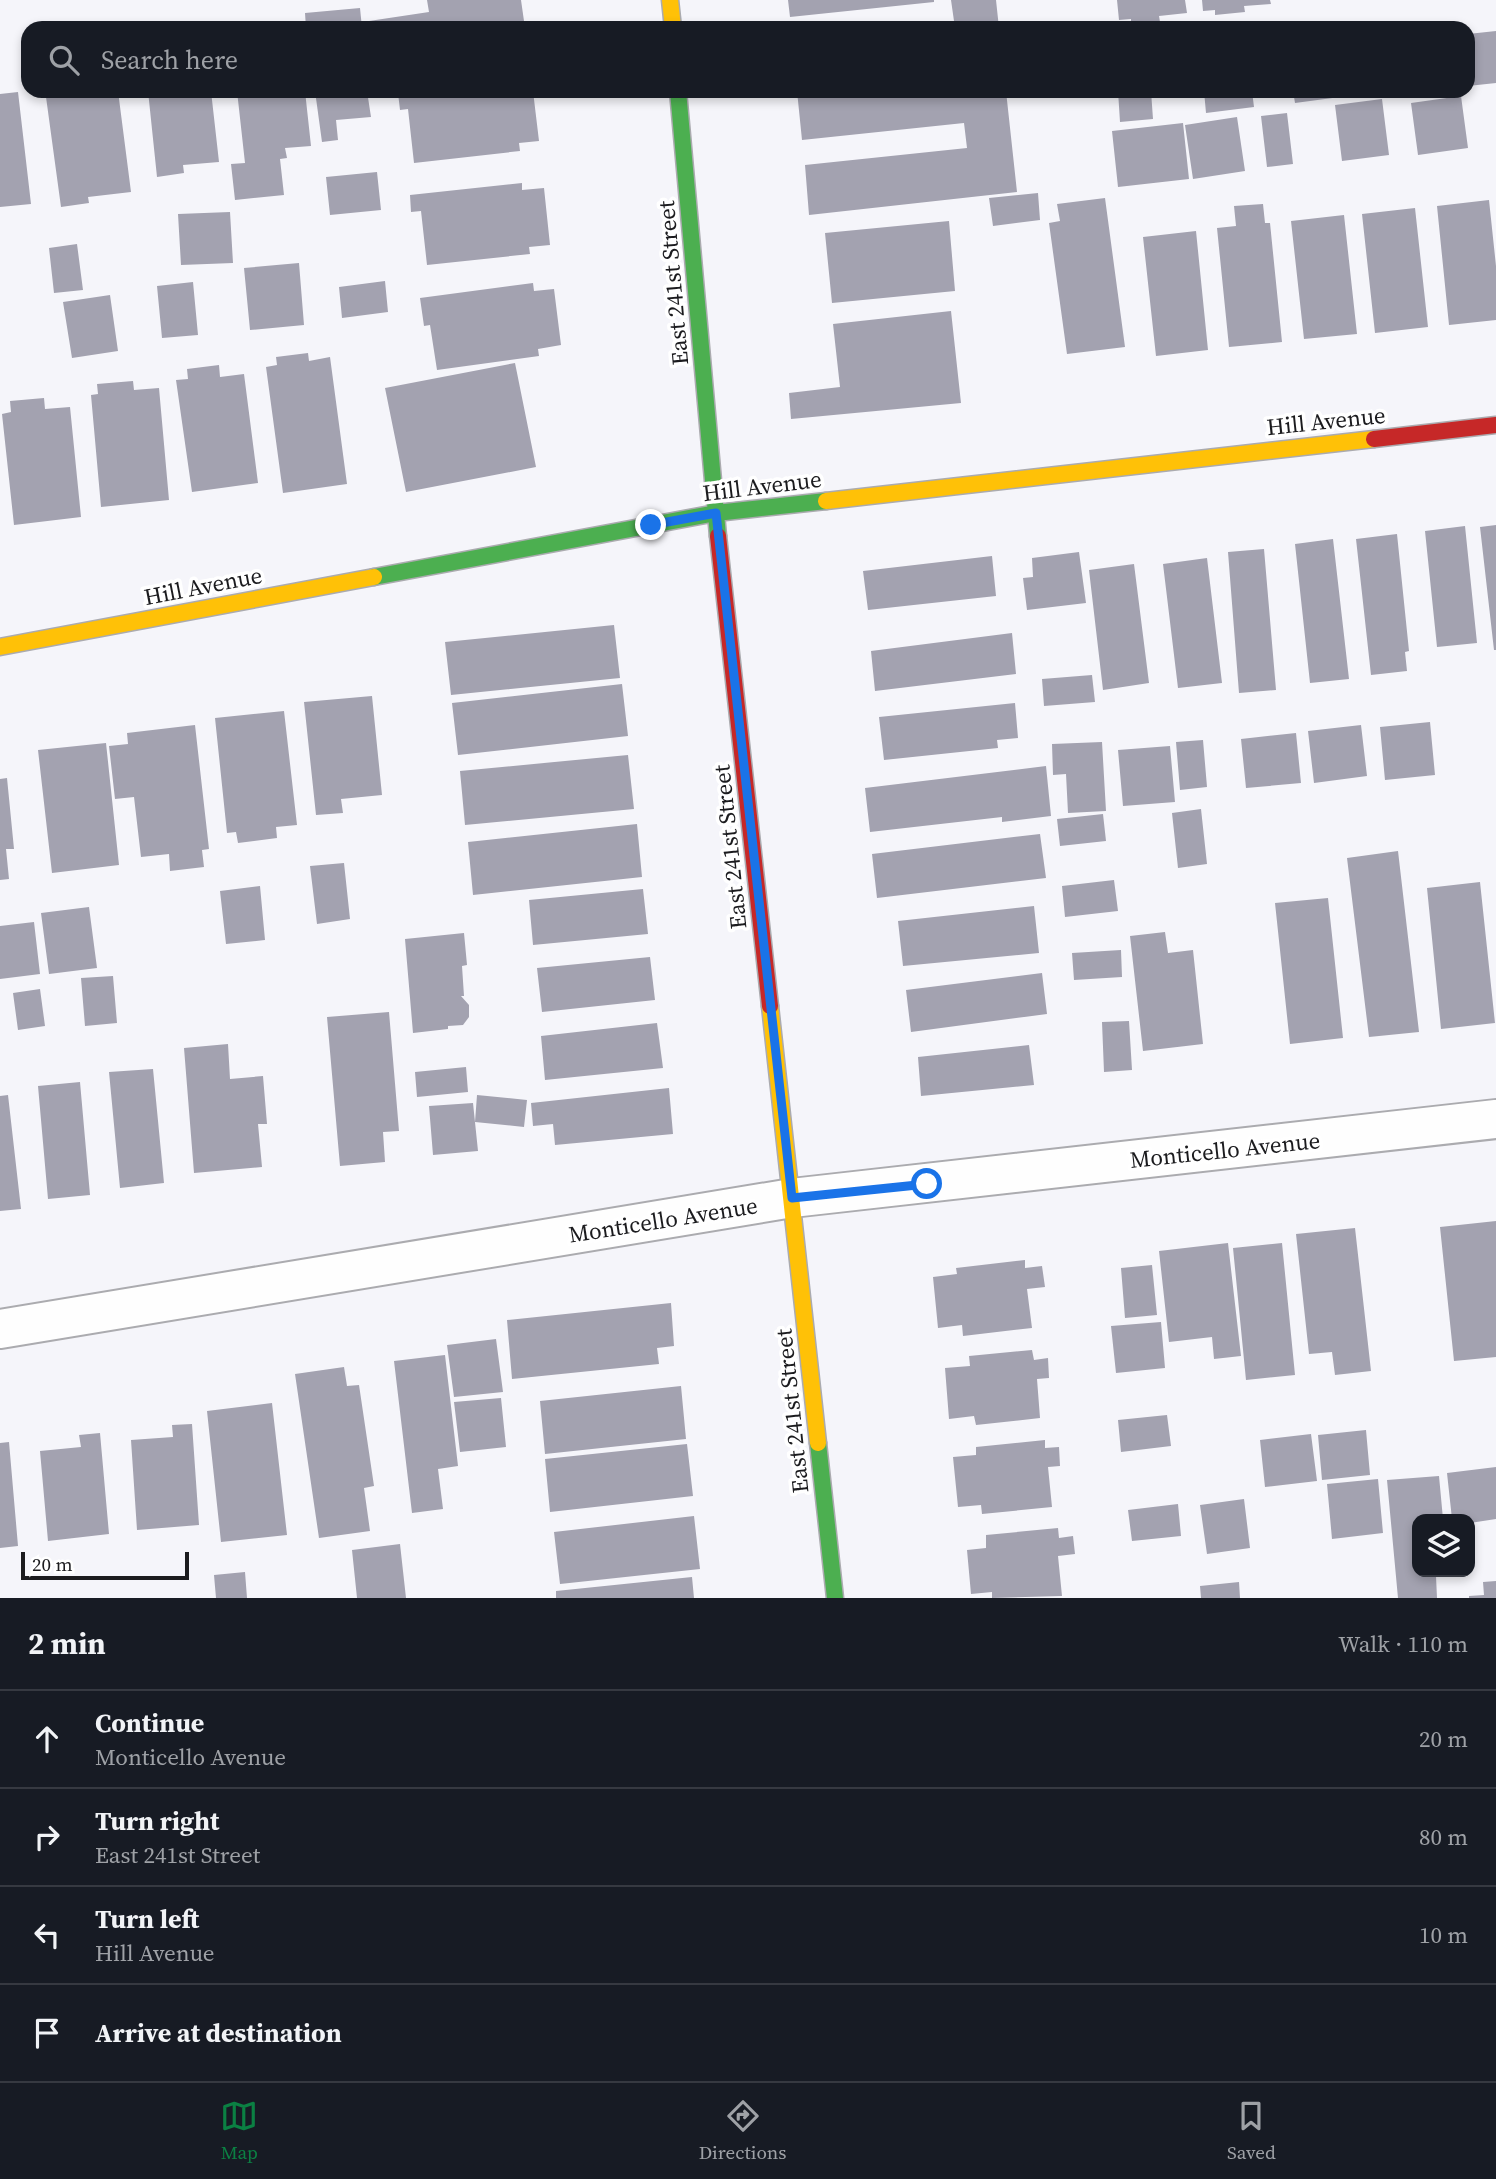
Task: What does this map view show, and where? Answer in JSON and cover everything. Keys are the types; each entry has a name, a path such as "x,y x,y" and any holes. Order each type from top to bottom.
{"street":[{"path":"670,0 672,21"},
{"name":"East 241st Street","path":"679,98 716,513 835,1598"},
{"name":"Hill Avenue","path":"0,647 716,513 1496,425"},
{"name":"Monticello Avenue","path":"0,1329 792,1198 1496,1119"}],"building":[{"path":"427,0 521,0 524,21 369,21 429,12"},
{"path":"788,0 934,0 934,2 790,17"},
{"path":"951,0 996,0 998,21 954,21"},
{"path":"1117,0 1185,0 1187,13 1159,16 1160,21 1119,20"},
{"path":"1202,0 1270,0 1271,4 1244,6 1245,12 1215,15 1215,10 1203,11"},
{"path":"360,8 361,21 306,21 305,13"},
{"path":"1496,31 1496,83 1475,85 1475,33"},
{"path":"18,92 31,204 0,207 0,94"},
{"path":"46,98 119,98 131,192 88,197 89,203 61,207"},
{"path":"149,98 212,98 219,162 183,165 184,173 157,177"},
{"path":"238,98 306,98 311,146 285,148 287,158 280,159 284,195 235,200 231,164 245,163"},
{"path":"316,98 368,98 371,117 336,120 338,140 322,142"},
{"path":"399,98 534,98 539,141 519,143 520,151 414,163 408,109 400,110"},
{"path":"798,98 1007,98 1017,192 809,215 805,165 967,148 964,123 802,140"},
{"path":"1118,98 1152,98 1153,119 1120,122"},
{"path":"1205,98 1253,98 1254,107 1206,113"},
{"path":"1294,98 1332,98 1295,103"},
{"path":"1461,98 1468,148 1418,155 1411,103"},
{"path":"1382,99 1389,155 1342,161 1335,105"},
{"path":"1287,113 1293,164 1267,167 1261,116"},
{"path":"1237,117 1245,171 1193,179 1185,125"},
{"path":"1183,123 1189,179 1118,187 1112,131"},
{"path":"377,172 381,210 330,215 326,177"},
{"path":"522,183 522,190 544,188 550,245 529,247 530,254 427,265 421,211 411,212 410,195"},
{"path":"1038,193 1040,220 993,226 989,198"},
{"path":"1105,198 1125,347 1067,354 1049,223 1060,221 1057,204"},
{"path":"1489,200 1496,266 1496,320 1449,325 1437,206"},
{"path":"1263,204 1265,223 1270,223 1282,342 1229,347 1217,228 1236,226 1234,206"},
{"path":"1415,208 1428,327 1375,333 1362,214"},
{"path":"230,212 233,263 181,265 178,214"},
{"path":"1344,215 1357,334 1304,339 1291,221"},
{"path":"949,221 955,291 832,303 825,233"},
{"path":"1196,231 1208,350 1156,356 1143,237"},
{"path":"77,244 83,290 54,293 49,248"},
{"path":"299,263 304,325 250,330 244,268"},
{"path":"385,281 388,312 342,318 339,287"},
{"path":"193,282 198,335 162,338 157,286"},
{"path":"533,283 534,291 554,289 561,345 538,349 539,356 437,370 430,325 424,326 420,298"},
{"path":"110,295 118,351 72,358 63,302"},
{"path":"951,311 961,403 791,419 789,393 840,387 833,324"},
{"path":"308,353 309,361 330,357 347,484 283,493 266,367 277,365 276,357"},
{"path":"515,363 536,467 406,492 385,388"},
{"path":"219,365 220,377 244,374 258,483 192,492 176,380 188,379 187,369"},
{"path":"133,381 134,390 159,388 169,500 101,507 91,395 98,394 97,384"},
{"path":"44,398 45,409 70,407 81,517 14,525 2,414 11,412 10,401"},
{"path":"1496,525 1496,650 1494,650 1480,527"},
{"path":"1465,526 1477,643 1437,647 1425,531"},
{"path":"1397,534 1409,651 1405,652 1407,671 1371,675 1356,539"},
{"path":"1333,539 1349,679 1310,683 1295,544"},
{"path":"1264,549 1276,690 1239,693 1228,552"},
{"path":"1079,552 1086,603 1027,610 1023,578 1033,577 1032,558"},
{"path":"992,556 996,596 868,610 863,571"},
{"path":"1207,558 1222,683 1178,688 1163,564"},
{"path":"1134,564 1149,683 1103,690 1089,570"},
{"path":"614,625 620,678 451,695 445,642"},
{"path":"1012,633 1016,674 875,691 871,651"},
{"path":"1092,675 1095,702 1044,706 1042,679"},
{"path":"622,684 628,736 458,755 452,703"},
{"path":"372,696 382,795 341,799 343,813 316,815 304,702"},
{"path":"1015,703 1018,738 997,740 998,748 884,760 879,717"},
{"path":"284,711 297,825 276,827 277,838 238,843 236,832 227,833 215,718"},
{"path":"1430,722 1435,775 1385,780 1380,727"},
{"path":"195,725 209,849 202,850 204,867 170,871 169,854 141,857 134,797 115,799 109,746 128,744 127,733"},
{"path":"1361,725 1367,776 1314,783 1308,731"},
{"path":"1296,733 1301,783 1246,788 1241,739"},
{"path":"1203,740 1207,787 1180,790 1176,742"},
{"path":"1102,742 1106,811 1068,813 1066,774 1053,775 1052,744"},
{"path":"106,743 119,865 52,873 38,750"},
{"path":"1170,746 1175,802 1123,806 1118,750"},
{"path":"628,755 634,809 465,825 460,771"},
{"path":"1046,766 1051,816 1002,822 1002,817 870,832 865,788"},
{"path":"7,778 14,849 6,849 9,879 0,880 0,779"},
{"path":"1201,809 1207,864 1178,868 1172,813"},
{"path":"1103,814 1106,841 1060,846 1057,819"},
{"path":"637,824 642,877 473,895 468,842"},
{"path":"1040,834 1046,878 877,898 872,854"},
{"path":"1398,851 1419,1032 1369,1037 1347,858"},
{"path":"344,863 350,919 317,924 310,866"},
{"path":"1114,880 1118,911 1065,917 1062,886"},
{"path":"1480,882 1495,1023 1441,1029 1427,888"},
{"path":"260,886 265,940 226,944 220,891"},
{"path":"643,889 648,934 533,945 529,900"},
{"path":"1328,898 1343,1038 1290,1044 1275,903"},
{"path":"1034,906 1039,953 903,966 898,921"},
{"path":"89,907 97,968 49,974 41,913"},
{"path":"34,922 40,974 0,979 0,926"},
{"path":"1165,932 1168,953 1193,950 1203,1044 1143,1051 1130,936"},
{"path":"464,933 467,965 462,966 464,996 461,996 469,1005 469,1017 463,1025 413,1033 405,939"},
{"path":"1121,950 1122,977 1074,980 1072,953"},
{"path":"650,957 655,1000 542,1012 537,968"},
{"path":"1042,973 1047,1014 911,1032 906,990"},
{"path":"113,976 117,1023 85,1026 81,978"},
{"path":"40,989 45,1026 18,1030 13,993"},
{"path":"389,1012 399,1131 383,1132 385,1162 340,1166 327,1017"},
{"path":"1129,1021 1132,1070 1104,1072 1102,1022"},
{"path":"657,1023 663,1068 545,1080 541,1036"},
{"path":"228,1044 230,1079 263,1076 267,1124 258,1124 262,1167 194,1173 184,1048"},
{"path":"1029,1045 1034,1085 921,1096 918,1057"},
{"path":"466,1067 468,1092 417,1097 415,1072"},
{"path":"153,1069 164,1183 120,1188 109,1072"},
{"path":"80,1082 90,1195 48,1199 38,1086"},
{"path":"669,1088 673,1134 555,1145 553,1124 533,1126 531,1103"},
{"path":"8,1095 21,1209 0,1211 0,1096"},
{"path":"477,1095 527,1100 524,1127 475,1122"},
{"path":"473,1103 478,1151 433,1155 429,1106"},
{"path":"1496,1221 1496,1357 1454,1361 1440,1227"},
{"path":"1355,1228 1371,1371 1335,1375 1332,1352 1309,1354 1296,1234"},
{"path":"1228,1243 1241,1356 1214,1359 1212,1337 1169,1342 1159,1251"},
{"path":"1282,1243 1295,1375 1246,1380 1233,1248"},
{"path":"1025,1260 1025,1268 1042,1266 1045,1287 1027,1289 1032,1328 963,1336 962,1325 938,1328 933,1277 957,1274 956,1268"},
{"path":"1152,1265 1157,1315 1125,1318 1121,1268"},
{"path":"671,1303 674,1346 657,1348 659,1364 512,1379 507,1320"},
{"path":"1161,1322 1165,1368 1116,1373 1111,1326"},
{"path":"496,1339 503,1392 454,1397 447,1345"},
{"path":"1032,1350 1034,1360 1048,1358 1049,1378 1037,1379 1040,1418 976,1425 974,1416 949,1419 945,1368 970,1366 969,1356"},
{"path":"445,1355 458,1466 438,1469 443,1509 412,1513 394,1361"},
{"path":"344,1367 347,1386 359,1385 374,1486 364,1488 370,1531 319,1538 295,1374"},
{"path":"681,1386 686,1439 545,1454 540,1401"},
{"path":"501,1398 506,1447 460,1452 454,1402"},
{"path":"272,1403 287,1535 221,1542 207,1411"},
{"path":"1167,1415 1171,1446 1121,1452 1118,1420"},
{"path":"192,1424 199,1525 137,1530 131,1440 173,1437 172,1425"},
{"path":"1366,1430 1370,1475 1322,1480 1318,1435"},
{"path":"100,1433 109,1534 48,1541 40,1451 81,1447 79,1435"},
{"path":"1311,1434 1317,1481 1265,1487 1260,1440"},
{"path":"1045,1440 1045,1448 1059,1447 1060,1466 1048,1467 1052,1507 982,1514 981,1505 958,1507 953,1457 976,1455 976,1447"},
{"path":"9,1442 18,1546 0,1548 0,1443"},
{"path":"687,1444 693,1496 550,1512 545,1459"},
{"path":"1496,1467 1496,1519 1475,1522 1475,1514 1451,1514 1447,1473"},
{"path":"1439,1476 1443,1514 1412,1514 1412,1577 1436,1577 1437,1598 1398,1598 1387,1480"},
{"path":"1378,1479 1383,1533 1332,1539 1327,1484"},
{"path":"1244,1499 1250,1548 1207,1554 1200,1505"},
{"path":"1178,1504 1181,1536 1132,1541 1128,1510"},
{"path":"694,1516 700,1569 560,1584 554,1532"},
{"path":"1058,1528 1059,1538 1073,1536 1075,1554 1058,1556 1062,1596 992,1598 992,1592 971,1594 967,1550 986,1548 986,1535"},
{"path":"400,1544 406,1598 357,1598 352,1550"},
{"path":"245,1572 247,1598 216,1598 214,1575"},
{"path":"692,1577 694,1598 556,1598 556,1591"},
{"path":"1496,1581 1496,1598 1469,1598 1484,1595 1483,1582"},
{"path":"1239,1582 1240,1598 1201,1598 1200,1586"}],"traffic: fast":[{"path":"679,98 718,536"},
{"path":"374,577 716,513 826,501"},
{"path":"818,1443 835,1598"}],"traffic: slow":[{"path":"670,0 672,21"},
{"path":"826,501 1374,439"},
{"path":"0,647 374,577"},
{"path":"770,1006 818,1443"}],"traffic: jam":[{"path":"1374,439 1496,425"},
{"path":"718,536 770,1006"}],"route":[{"path":"651,525 716,513 792,1198 927,1184"}]}
